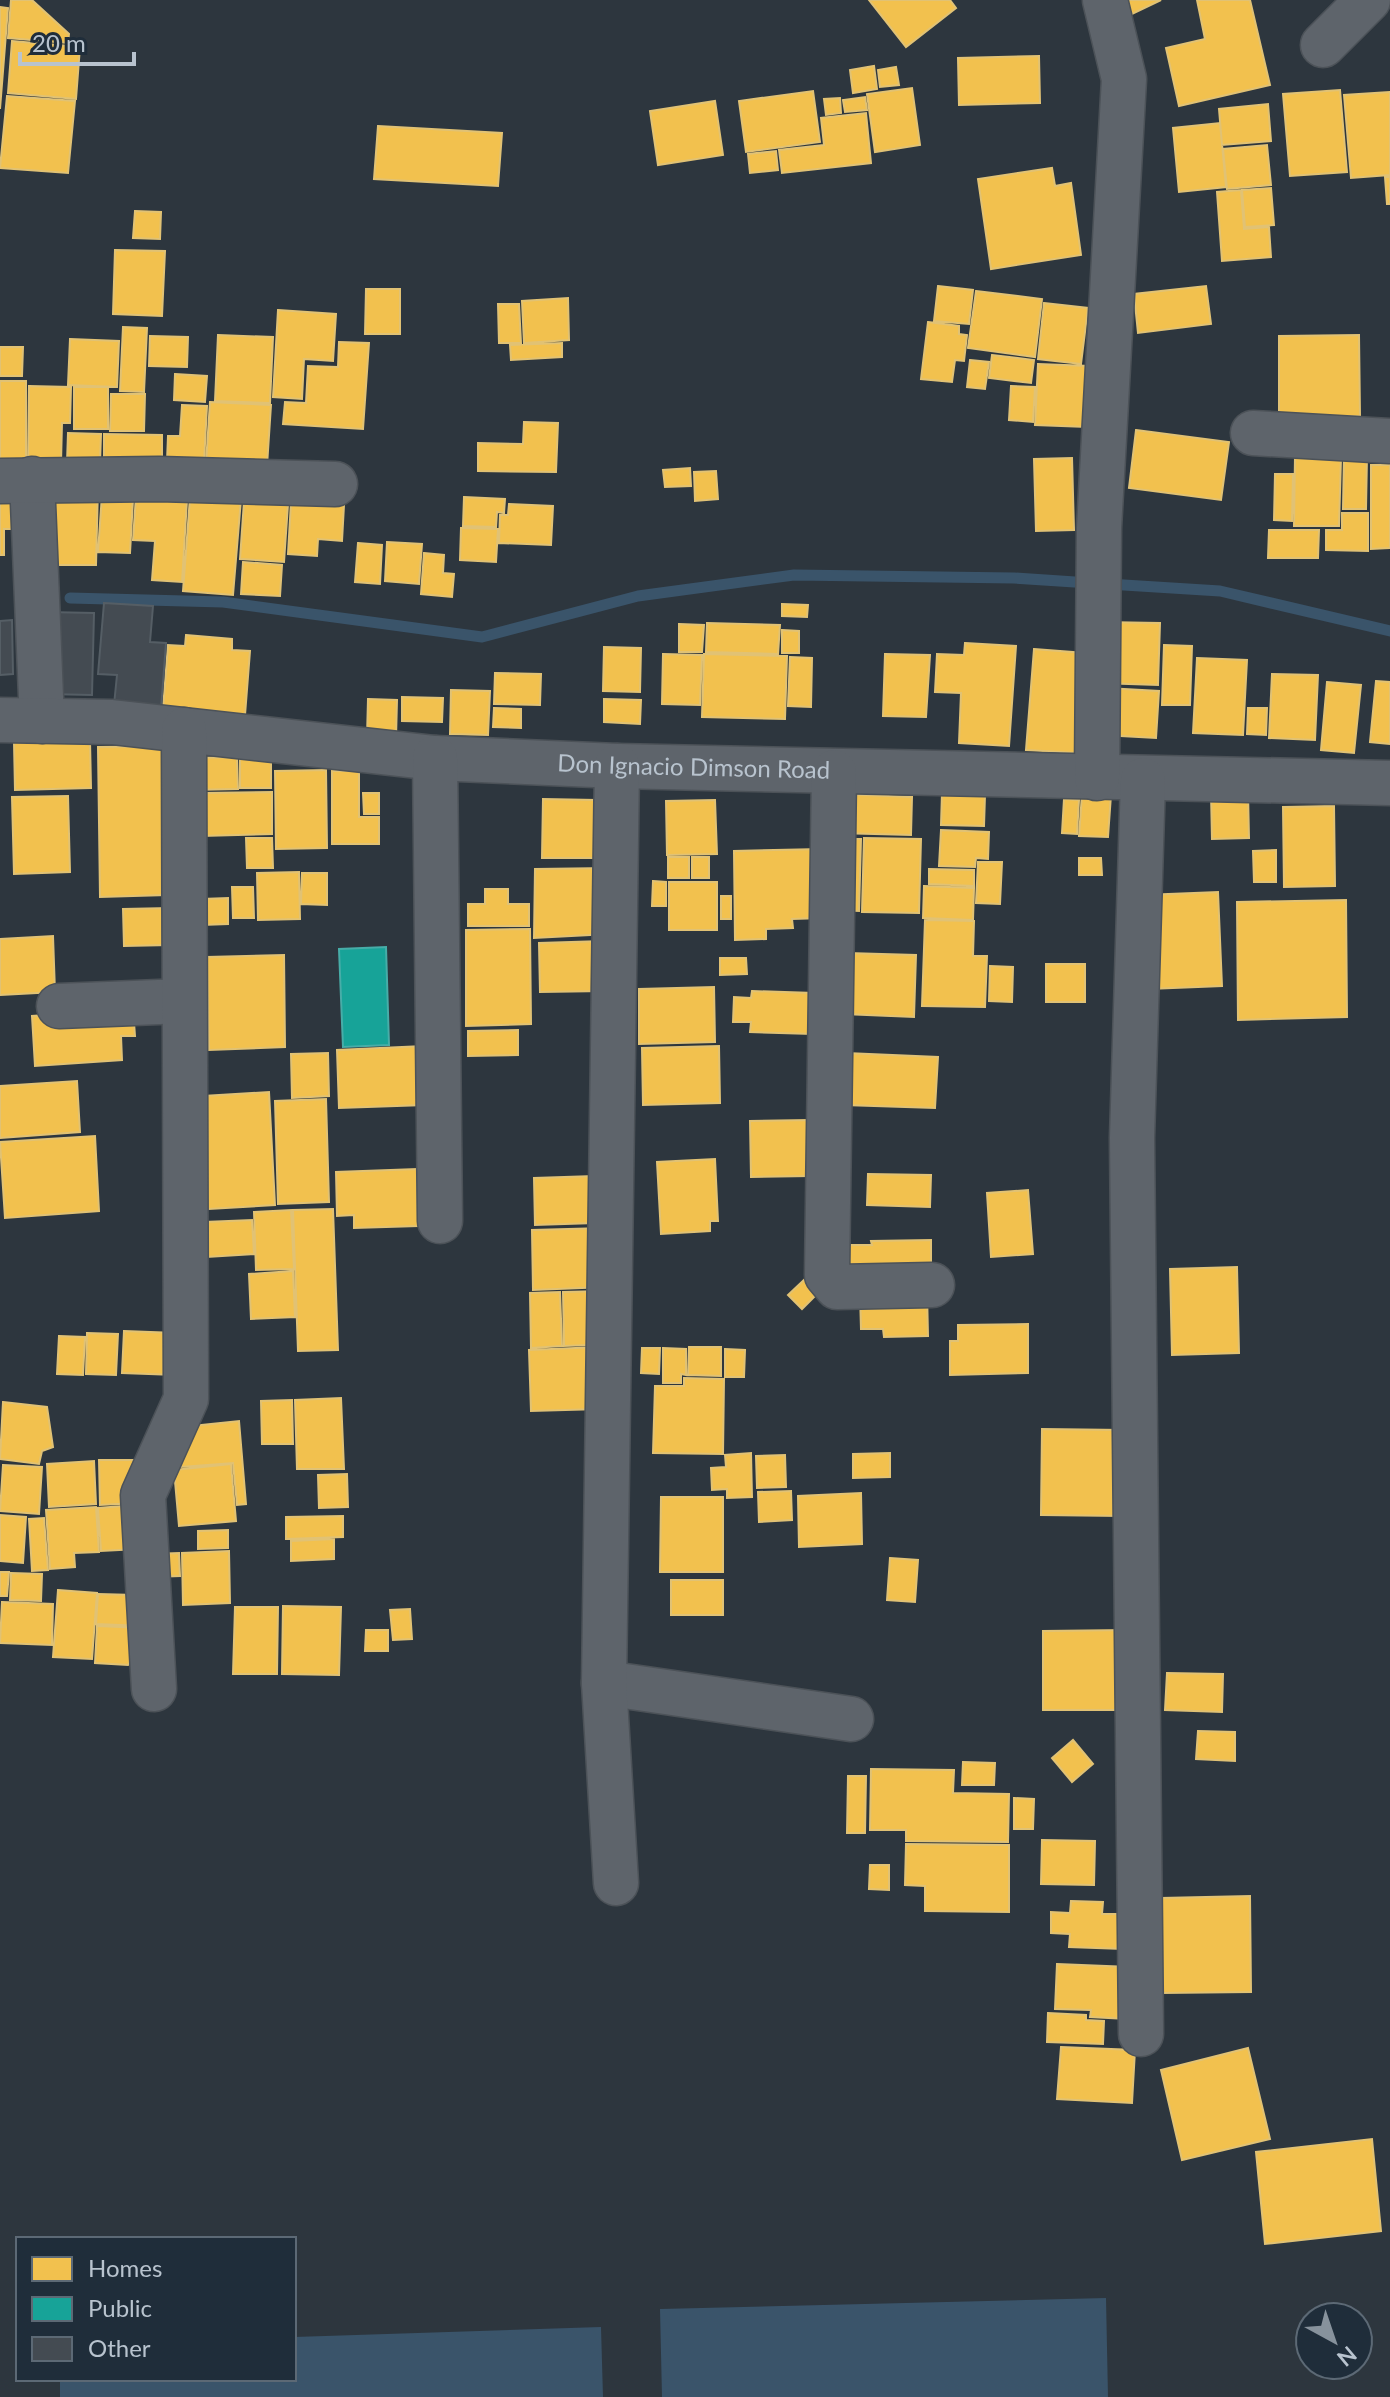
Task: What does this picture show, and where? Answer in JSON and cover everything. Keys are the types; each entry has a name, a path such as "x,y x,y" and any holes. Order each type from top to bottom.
{"street":[{"path":"1097,778 1099,528 1124,79 1105,0"},
{"path":"1323,45 1368,0"},
{"path":"1253,433 1390,441"},
{"path":"21,720 16,480 335,484"},
{"name":"Don Ignacio Dimson Road","path":"21,720 112,722 435,758 834,772 1390,783"},
{"path":"154,1689 143,1495 186,1399 184,730"},
{"path":"435,758 440,1221"},
{"path":"616,1883 604,1683 617,766"},
{"path":"834,772 827,1275 837,1287 932,1285"},
{"path":"1141,2034 1132,1138 1143,780"},
{"path":"59,1006 184,1001"},
{"path":"604,1683 851,1719"}],"water":[{"path":"1106,2298 1108,2397 662,2397 660,2309"},
{"path":"601,2327 603,2397 60,2397 60,2381 296,2381 296,2337"}],"building: Homes":[{"path":"11,0 32,0 69,34 68,43 8,38"},
{"path":"869,0 950,0 956,8 906,47"},
{"path":"1123,0 1161,0 1130,15"},
{"path":"1197,0 1250,0 1270,85 1179,106 1166,48 1205,39"},
{"path":"0,7 8,8 0,109"},
{"path":"12,41 80,47 76,99 8,93"},
{"path":"1039,56 1040,103 959,105 958,58"},
{"path":"874,66 877,89 853,93 850,70"},
{"path":"896,67 899,85 880,87 878,70"},
{"path":"912,88 920,145 875,152 867,94"},
{"path":"1340,90 1347,172 1290,176 1283,94"},
{"path":"813,91 820,142 746,152 739,101"},
{"path":"1390,92 1390,175 1351,178 1344,95"},
{"path":"7,96 75,101 68,173 0,168"},
{"path":"865,97 867,110 845,112 843,100"},
{"path":"840,98 841,113 826,115 824,99"},
{"path":"715,101 723,155 658,165 650,111"},
{"path":"1268,104 1271,141 1222,145 1219,109"},
{"path":"866,113 871,163 782,173 779,150 824,145 821,118"},
{"path":"1220,123 1226,187 1179,192 1173,128"},
{"path":"378,126 502,133 498,186 374,179"},
{"path":"1267,145 1271,185 1227,189 1223,149"},
{"path":"776,151 778,170 750,173 748,154"},
{"path":"1052,168 1055,186 1071,183 1081,255 991,269 978,179"},
{"path":"1385,177 1390,177 1390,204 1387,204"},
{"path":"1271,188 1274,225 1245,227 1242,190"},
{"path":"1241,190 1244,229 1269,227 1271,257 1222,261 1217,192"},
{"path":"135,211 161,212 160,239 133,238"},
{"path":"115,250 165,251 162,316 113,314"},
{"path":"938,286 973,290 969,324 934,321"},
{"path":"1206,286 1211,324 1138,333 1134,294"},
{"path":"366,289 400,289 400,334 365,334"},
{"path":"976,291 1042,299 1035,357 968,348"},
{"path":"568,298 569,340 524,343 522,301"},
{"path":"1044,303 1088,308 1081,364 1038,359"},
{"path":"498,304 519,304 521,343 499,343"},
{"path":"278,310 336,314 333,361 304,359 302,399 273,397"},
{"path":"928,322 959,326 959,334 967,335 964,361 955,360 952,382 921,379"},
{"path":"123,327 147,328 144,392 120,391"},
{"path":"218,335 273,337 270,403 215,401"},
{"path":"1359,335 1360,416 1279,416 1279,336"},
{"path":"150,336 188,337 187,367 149,366"},
{"path":"70,339 119,341 117,387 68,385"},
{"path":"339,342 369,343 363,429 283,424 285,402 306,403 308,366 338,367"},
{"path":"562,343 562,357 511,360 510,345"},
{"path":"0,347 23,347 22,376 0,376"},
{"path":"992,355 1034,360 1031,383 989,378"},
{"path":"970,360 989,362 985,389 967,387"},
{"path":"1038,364 1090,366 1087,427 1035,425"},
{"path":"175,374 207,376 205,402 174,400"},
{"path":"0,381 26,381 26,463 0,463"},
{"path":"29,386 71,387 70,423 62,423 61,463 28,462"},
{"path":"1011,386 1035,387 1033,422 1009,420"},
{"path":"74,387 108,387 108,429 74,429"},
{"path":"111,394 145,394 144,431 110,431"},
{"path":"210,402 271,405 267,466 206,463"},
{"path":"182,405 207,406 204,463 167,461 168,436 180,436"},
{"path":"524,422 558,423 556,472 478,471 478,443 523,444"},
{"path":"1136,430 1229,442 1221,500 1129,488"},
{"path":"68,433 101,434 100,463 67,463"},
{"path":"104,434 162,435 162,463 104,462"},
{"path":"1344,456 1367,456 1366,509 1343,509"},
{"path":"1295,457 1341,458 1339,526 1294,526"},
{"path":"1072,458 1074,530 1036,531 1034,459"},
{"path":"1371,465 1390,465 1390,548 1371,549"},
{"path":"690,468 691,486 665,487 663,470"},
{"path":"716,471 718,499 695,501 694,472"},
{"path":"1275,474 1293,474 1292,521 1274,520"},
{"path":"103,480 134,482 130,553 98,552"},
{"path":"137,481 188,484 182,582 152,580 155,541 133,540"},
{"path":"191,484 242,487 233,595 183,591"},
{"path":"0,485 22,485 21,529 4,529 4,555 0,555"},
{"path":"35,485 98,488 96,565 38,565"},
{"path":"245,487 289,490 284,562 240,559"},
{"path":"464,497 505,499 504,513 497,512 496,527 463,526"},
{"path":"291,502 344,505 342,541 318,539 317,556 288,554"},
{"path":"509,504 553,506 551,545 499,543 500,515 508,515"},
{"path":"1342,513 1368,513 1368,551 1326,550 1326,530 1342,530"},
{"path":"461,528 498,529 496,562 460,560"},
{"path":"1269,530 1319,530 1318,558 1268,558"},
{"path":"387,542 422,544 419,584 385,581"},
{"path":"358,543 382,545 380,584 355,582"},
{"path":"424,553 444,555 443,573 454,574 452,597 421,594"},
{"path":"243,562 282,565 280,596 241,594"},
{"path":"782,604 808,605 807,617 782,616"},
{"path":"1101,622 1160,623 1158,685 1099,683"},
{"path":"707,623 780,625 778,654 706,652"},
{"path":"679,624 704,625 702,652 679,652"},
{"path":"782,630 799,631 799,653 782,653"},
{"path":"186,635 232,639 232,650 250,651 245,715 163,709 168,645 185,646"},
{"path":"965,643 1016,646 1009,746 959,743 961,693 935,692 937,654 964,655"},
{"path":"1164,645 1192,646 1190,705 1162,705"},
{"path":"604,647 641,648 640,692 603,691"},
{"path":"1034,649 1085,653 1077,753 1026,750"},
{"path":"663,654 702,655 700,705 662,704"},
{"path":"704,654 787,656 785,719 702,717"},
{"path":"885,654 930,655 926,717 883,716"},
{"path":"790,657 812,658 811,707 788,706"},
{"path":"1197,658 1247,660 1243,735 1193,733"},
{"path":"495,673 541,674 540,705 494,704"},
{"path":"1272,674 1318,675 1315,740 1269,738"},
{"path":"1376,681 1390,682 1390,744 1370,742"},
{"path":"1327,682 1361,685 1354,753 1321,750"},
{"path":"1106,688 1159,691 1156,738 1103,735"},
{"path":"451,690 490,691 488,735 450,734"},
{"path":"402,697 443,698 442,722 402,721"},
{"path":"368,699 397,700 396,738 367,737"},
{"path":"604,699 641,700 640,724 604,722"},
{"path":"494,708 521,709 521,728 493,727"},
{"path":"1248,708 1267,708 1266,735 1247,734"},
{"path":"90,740 91,788 15,790 14,742"},
{"path":"164,746 167,895 100,897 98,747"},
{"path":"237,757 238,789 192,790 192,758"},
{"path":"271,758 271,788 240,788 240,759"},
{"path":"326,770 327,848 276,849 275,771"},
{"path":"332,771 359,771 359,817 379,817 379,844 332,844"},
{"path":"272,792 272,834 202,836 201,793"},
{"path":"1248,792 1249,838 1212,839 1211,793"},
{"path":"363,793 379,793 379,814 364,814"},
{"path":"942,793 985,795 984,826 941,825"},
{"path":"838,794 912,797 911,835 837,833"},
{"path":"1082,794 1111,795 1108,837 1079,836"},
{"path":"68,796 70,872 14,874 12,797"},
{"path":"543,799 596,800 595,858 542,858"},
{"path":"1064,799 1079,800 1077,834 1062,833"},
{"path":"715,800 717,854 667,855 666,801"},
{"path":"1334,806 1335,886 1284,887 1283,807"},
{"path":"941,830 989,832 988,859 976,858 975,867 939,866"},
{"path":"246,838 272,838 273,868 247,868"},
{"path":"864,838 921,839 919,913 862,912"},
{"path":"838,839 861,839 859,911 837,910"},
{"path":"821,849 822,918 792,919 793,928 766,929 766,939 735,940 734,851"},
{"path":"1276,850 1276,882 1254,882 1253,851"},
{"path":"668,857 689,857 689,878 668,878"},
{"path":"692,857 709,857 709,878 692,878"},
{"path":"1079,858 1101,858 1102,875 1079,875"},
{"path":"978,862 1002,862 1000,904 976,903"},
{"path":"609,868 609,934 534,938 535,869"},
{"path":"929,869 974,870 974,886 929,884"},
{"path":"299,872 300,919 258,920 257,873"},
{"path":"302,873 327,873 327,905 301,904"},
{"path":"653,881 666,882 666,906 652,906"},
{"path":"669,882 717,882 717,930 669,930"},
{"path":"924,886 974,888 973,920 923,918"},
{"path":"232,887 253,887 254,918 233,918"},
{"path":"485,889 508,889 508,904 529,904 529,926 468,926 468,904 485,904"},
{"path":"1218,892 1222,986 1149,989 1144,895"},
{"path":"721,896 731,896 731,919 721,919"},
{"path":"228,898 228,924 202,925 202,899"},
{"path":"1346,900 1347,1017 1238,1020 1237,902"},
{"path":"170,908 170,945 124,946 123,909"},
{"path":"925,920 974,921 973,956 987,956 985,1007 922,1006"},
{"path":"530,929 531,1024 466,1026 466,930"},
{"path":"53,936 55,992 0,995 0,939"},
{"path":"603,941 604,991 540,992 539,943"},
{"path":"847,953 916,955 914,1017 844,1014"},
{"path":"284,955 285,1047 209,1050 207,957"},
{"path":"720,958 746,958 747,974 720,975"},
{"path":"1046,964 1085,964 1085,1002 1046,1002"},
{"path":"990,966 1013,967 1012,1002 989,1001"},
{"path":"714,987 715,1042 639,1044 639,989"},
{"path":"752,991 814,993 812,1034 750,1032 751,1022 733,1022 734,997 751,998"},
{"path":"133,1009 135,1036 121,1036 122,1060 35,1066 32,1016"},
{"path":"518,1030 518,1055 468,1056 468,1031"},
{"path":"423,1046 425,1105 339,1108 337,1050"},
{"path":"719,1046 720,1103 643,1105 642,1048"},
{"path":"328,1053 329,1096 292,1098 291,1054"},
{"path":"846,1053 938,1057 935,1108 844,1105"},
{"path":"77,1081 80,1132 0,1138 0,1086"},
{"path":"269,1092 275,1205 192,1210 187,1097"},
{"path":"326,1099 329,1202 278,1204 275,1101"},
{"path":"809,1120 810,1176 751,1177 750,1121"},
{"path":"95,1136 99,1211 5,1218 0,1142"},
{"path":"715,1159 718,1221 710,1221 710,1231 661,1234 657,1162"},
{"path":"417,1169 418,1226 354,1228 354,1215 337,1216 336,1172"},
{"path":"868,1174 931,1175 930,1207 867,1205"},
{"path":"594,1176 595,1223 535,1225 534,1178"},
{"path":"1028,1190 1033,1254 991,1257 987,1193"},
{"path":"333,1209 338,1350 298,1351 293,1210"},
{"path":"291,1210 294,1269 256,1270 254,1212"},
{"path":"252,1220 254,1254 207,1257 205,1222"},
{"path":"604,1228 606,1287 533,1290 532,1230"},
{"path":"931,1240 931,1279 842,1280 842,1245"},
{"path":"1237,1267 1239,1353 1172,1355 1170,1269"},
{"path":"293,1271 295,1317 251,1319 249,1274"},
{"path":"808,1276 822,1289 802,1309 788,1295"},
{"path":"603,1291 589,1345 564,1346 563,1292"},
{"path":"927,1291 928,1336 884,1337 883,1329 861,1329 860,1294"},
{"path":"560,1292 562,1346 531,1348 530,1293"},
{"path":"1028,1324 1028,1373 950,1375 950,1341 958,1341 958,1325"},
{"path":"124,1331 176,1333 175,1375 122,1373"},
{"path":"87,1333 118,1334 116,1375 86,1374"},
{"path":"59,1336 85,1337 83,1375 57,1374"},
{"path":"598,1347 600,1409 531,1411 529,1350"},
{"path":"689,1347 721,1347 721,1376 688,1375"},
{"path":"642,1348 660,1348 659,1374 641,1373"},
{"path":"663,1348 686,1349 686,1375 681,1374 681,1383 663,1383"},
{"path":"725,1349 745,1350 744,1377 725,1377"},
{"path":"684,1378 724,1379 723,1454 653,1453 655,1386 684,1386"},
{"path":"341,1398 344,1469 297,1469 295,1400"},
{"path":"292,1400 293,1444 262,1444 261,1401"},
{"path":"3,1402 47,1407 53,1447 42,1451 39,1464 0,1459"},
{"path":"239,1421 246,1504 237,1505 233,1463 181,1467 179,1445 192,1426"},
{"path":"1042,1429 1123,1430 1121,1516 1041,1515"},
{"path":"751,1453 752,1497 727,1498 727,1489 712,1490 711,1468 726,1467 725,1455"},
{"path":"890,1453 890,1477 853,1478 853,1454"},
{"path":"785,1455 786,1487 757,1488 756,1456"},
{"path":"99,1460 134,1460 136,1503 100,1505"},
{"path":"94,1461 96,1504 49,1507 47,1464"},
{"path":"231,1464 236,1521 179,1526 174,1470"},
{"path":"3,1465 42,1467 39,1514 0,1511"},
{"path":"347,1474 348,1507 319,1508 318,1475"},
{"path":"791,1491 792,1520 759,1522 758,1492"},
{"path":"861,1493 862,1544 799,1547 798,1496"},
{"path":"661,1497 723,1497 723,1572 660,1572"},
{"path":"136,1505 138,1549 101,1551 98,1508"},
{"path":"96,1507 99,1552 74,1553 75,1567 50,1569 46,1510"},
{"path":"0,1515 26,1517 23,1563 0,1561"},
{"path":"343,1516 343,1537 286,1539 286,1517"},
{"path":"44,1518 48,1570 32,1571 29,1519"},
{"path":"228,1530 228,1548 198,1549 198,1531"},
{"path":"334,1539 334,1559 291,1561 291,1541"},
{"path":"229,1551 230,1603 183,1605 182,1553"},
{"path":"179,1553 180,1576 153,1577 152,1554"},
{"path":"890,1558 918,1560 915,1602 887,1600"},
{"path":"0,1572 9,1572 7,1596 0,1596"},
{"path":"11,1573 42,1574 41,1601 10,1600"},
{"path":"671,1580 723,1580 723,1615 671,1615"},
{"path":"58,1590 97,1593 92,1659 53,1657"},
{"path":"98,1594 135,1595 144,1626 96,1624"},
{"path":"2,1602 53,1604 52,1645 0,1643"},
{"path":"283,1606 341,1607 339,1675 282,1674"},
{"path":"235,1607 278,1607 277,1674 233,1674"},
{"path":"410,1609 412,1639 393,1640 390,1610"},
{"path":"97,1626 144,1628 147,1638 128,1665 95,1663"},
{"path":"366,1630 388,1630 388,1651 365,1651"},
{"path":"1127,1630 1126,1710 1043,1710 1043,1631"},
{"path":"1167,1673 1223,1674 1222,1712 1165,1710"},
{"path":"1198,1731 1235,1732 1235,1761 1196,1759"},
{"path":"1073,1740 1093,1764 1072,1782 1052,1758"},
{"path":"963,1762 995,1763 994,1785 962,1785"},
{"path":"871,1769 954,1770 953,1793 1009,1794 1008,1842 906,1841 906,1830 870,1830"},
{"path":"848,1776 866,1776 865,1833 847,1833"},
{"path":"1014,1798 1034,1799 1033,1829 1014,1829"},
{"path":"1042,1840 1095,1841 1094,1885 1041,1884"},
{"path":"906,1844 1009,1845 1009,1912 925,1911 925,1886 905,1885"},
{"path":"870,1865 889,1865 889,1890 869,1889"},
{"path":"1250,1896 1251,1992 1162,1993 1161,1898"},
{"path":"1071,1901 1103,1902 1102,1914 1124,1914 1123,1949 1069,1947 1070,1934 1051,1933 1051,1912 1070,1913"},
{"path":"1057,1964 1130,1967 1127,2019 1090,2017 1091,2010 1055,2009"},
{"path":"1048,2013 1086,2015 1086,2020 1104,2021 1103,2044 1047,2042"},
{"path":"1061,2047 1135,2050 1132,2103 1057,2099"},
{"path":"1248,2048 1270,2139 1182,2160 1161,2070"},
{"path":"1372,2139 1381,2231 1265,2244 1256,2152"}],"building: Public":[{"path":"386,947 389,1045 343,1047 339,949"}],"building: Other":[{"path":"104,603 153,606 150,642 166,643 161,709 114,705 117,675 98,674"},
{"path":"47,612 94,613 92,695 46,694"},
{"path":"12,620 13,674 0,675 0,621"}],"waterway":[{"path":"70,598 223,602 482,637 638,596 794,575 1014,578 1090,583"},
{"path":"1108,584 1220,591 1390,631"}]}
